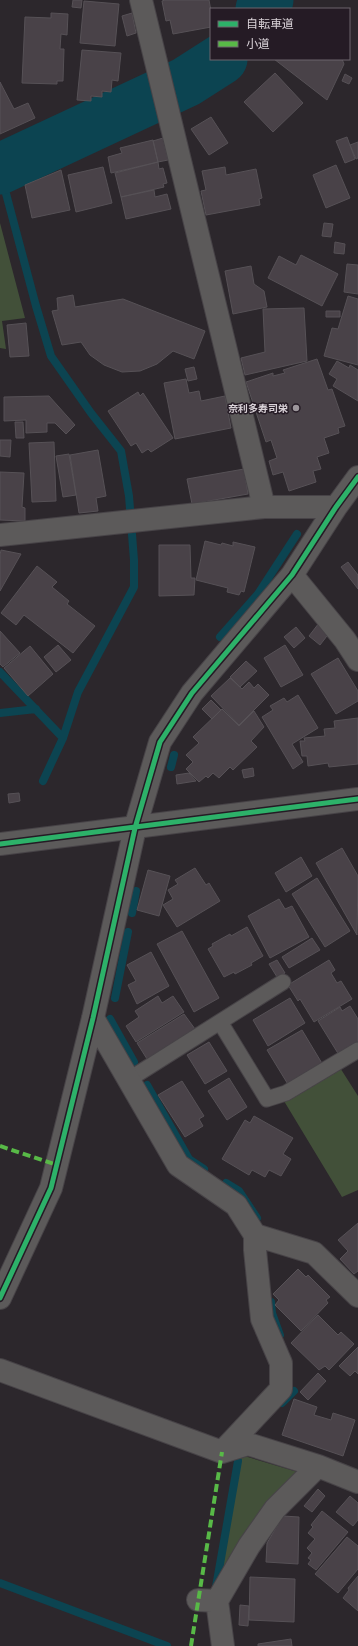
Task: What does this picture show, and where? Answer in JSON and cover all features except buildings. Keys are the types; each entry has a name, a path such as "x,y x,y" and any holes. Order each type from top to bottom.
{"street":[{"path":"141,0 264,507"},
{"path":"0,1298 51,1188 93,1018 135,828 160,742 192,693 292,576 346,499 358,477"},
{"path":"0,535 346,499"},
{"path":"292,576 345,640 358,660"},
{"path":"0,844 358,799"},
{"path":"93,1018 178,1165 236,1205 255,1235 255,1250 262,1319 281,1363 281,1389 222,1452"},
{"path":"255,1235 314,1253 358,1296"},
{"path":"0,1370 222,1452 248,1444 318,1466 358,1482"},
{"path":"223,1646 205,1600 275,1510 318,1466"}],"lane":[{"path":"128,1080 283,982"},
{"path":"220,1022 267,1099 286,1093 358,1050"}],"green space":[{"path":"0,223 25,318 2,321 6,349 0,348"},
{"path":"337,1063 358,1096 358,1190 342,1197 284,1101 288,1096"},
{"path":"241,1455 301,1473 214,1591 236,1458"}],"waterway":[{"path":"262,8 268,0"},
{"path":"0,169 186,82 220,60"},
{"path":"0,171 51,356 91,413 121,451 129,496 134,560 134,587 78,692 63,738 43,781"},
{"path":"220,637 258,594 297,534"},
{"path":"0,672 63,738"},
{"path":"0,713 36,709"},
{"path":"171,767 174,755"},
{"path":"132,913 136,891"},
{"path":"115,998 128,932"},
{"path":"110,1019 134,1062"},
{"path":"147,1085 189,1159 204,1169"},
{"path":"226,1183 239,1191 257,1218"},
{"path":"271,1302 272,1313 280,1335"},
{"path":"282,1403 294,1391"},
{"path":"216,1587 238,1461"},
{"path":"0,1583 167,1646"}],"marked path":[{"path":"0,1146 57,1165"},
{"path":"191,1646 222,1452"}],"cycle path":[{"path":"0,1298 51,1188 93,1018 135,828 160,742 192,693 292,575 336,507 358,477"},
{"path":"0,844 358,799"}],"place":[{"name":"奈利多寿司栄","path":"296,408"}]}
